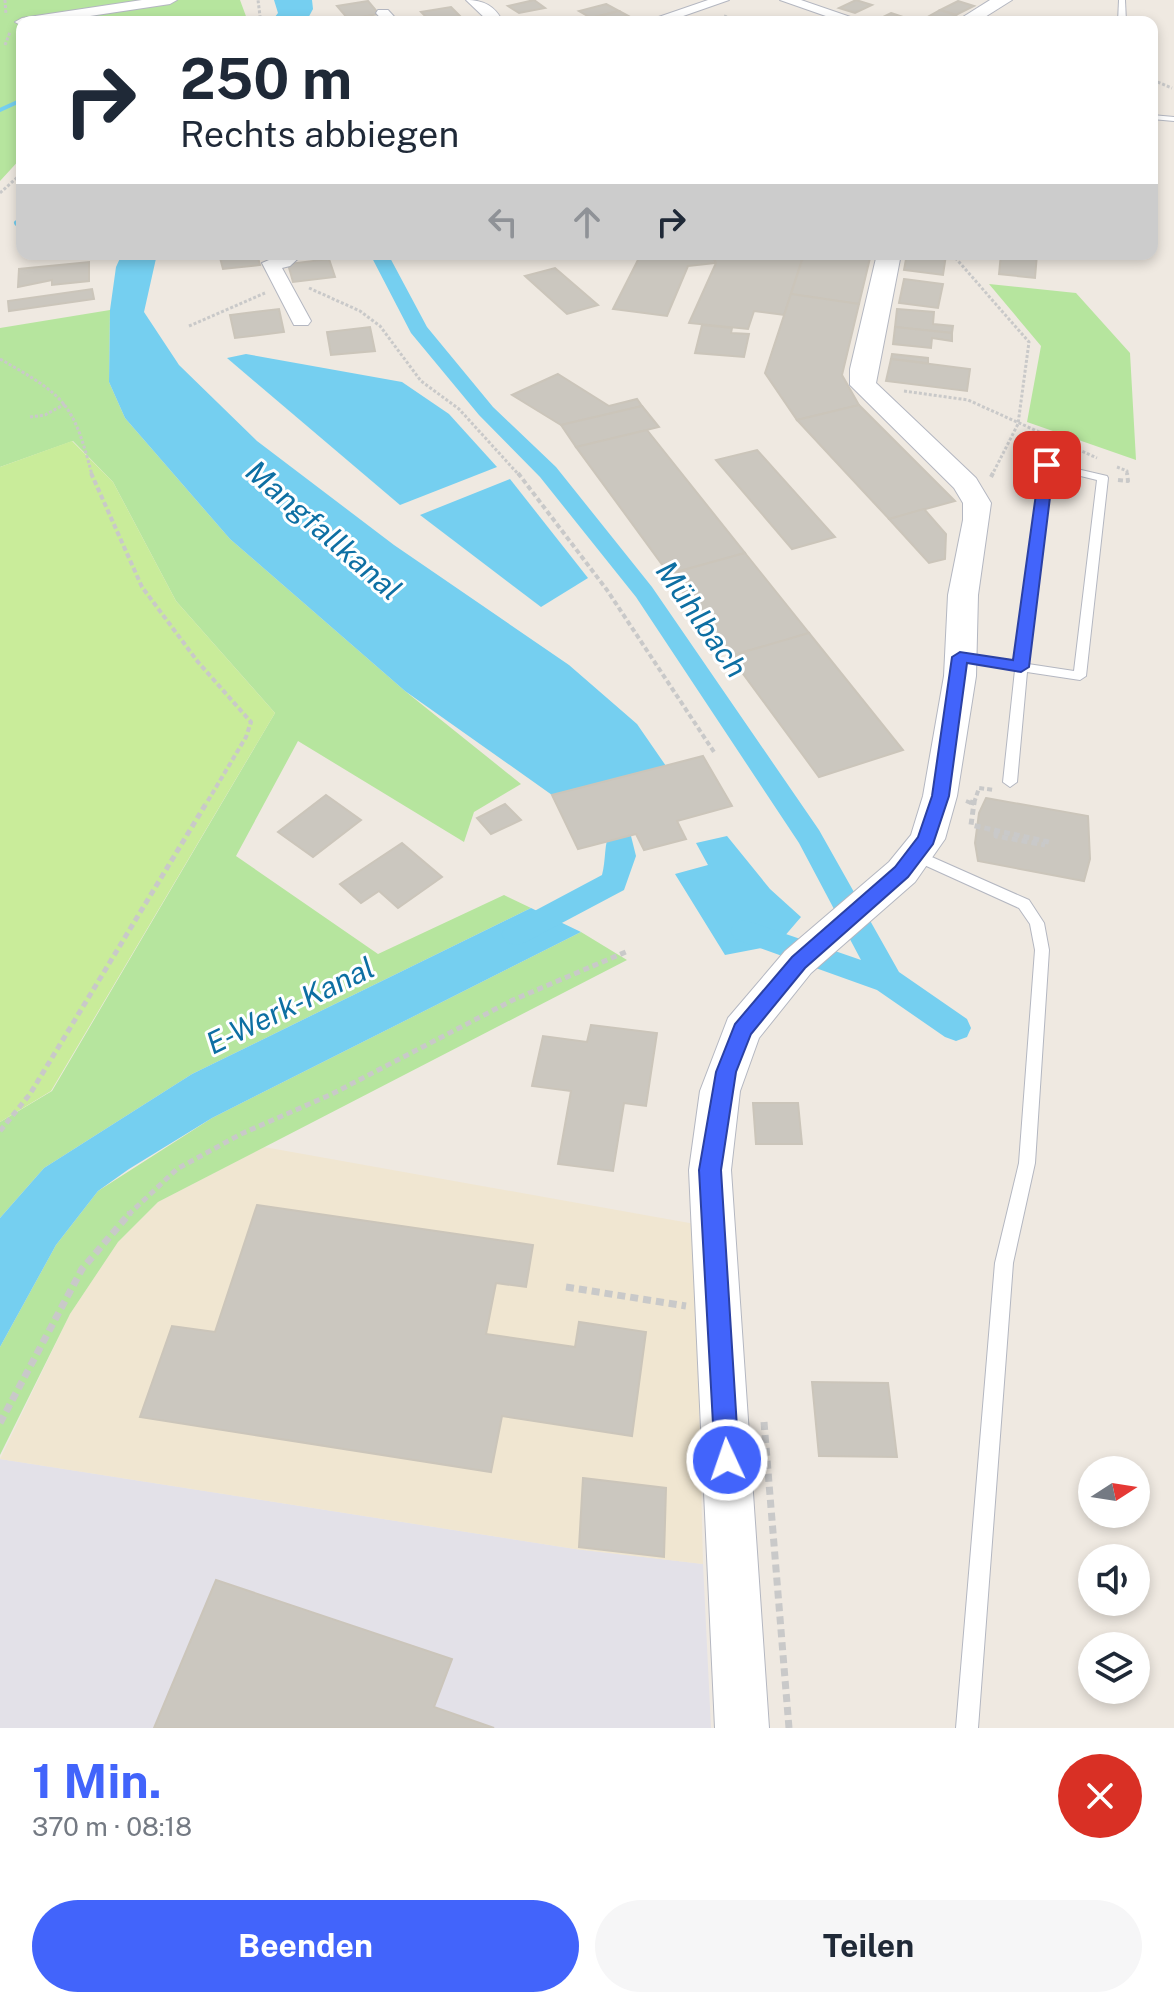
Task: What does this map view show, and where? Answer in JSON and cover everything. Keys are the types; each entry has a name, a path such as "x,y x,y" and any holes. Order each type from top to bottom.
{"street":[{"path":"64,16 170,0"},
{"path":"473,0 493,16"},
{"path":"670,16 722,0"},
{"path":"787,0 839,16"},
{"path":"975,16 1003,0"},
{"path":"271,260 301,321"},
{"path":"742,1728 710,1170 720,1091 742,1030 798,962 916,855 935,820 960,657 963,595 977,503 966,484 863,385 863,369 888,260"}],"lane":[{"path":"960,657 1021,667 1080,676 1103,478 1047,465 1021,667 1010,782"},
{"path":"916,855 1024,904 1037,923 1042,950 1027,1163 1004,1263 967,1728"}],"path":[{"path":"0,193 16,178"},
{"path":"957,260 1029,342 1018,424 977,503"},
{"path":"189,326 282,286 305,286 360,311 380,326 421,381 459,409 515,469 607,590 714,752"},
{"path":"0,359 46,385 65,404 79,425 95,487 142,587 198,662 251,722 246,737 30,1094 0,1131"},
{"path":"863,385 968,400 1018,424"},
{"path":"30,417 45,415 65,404"},
{"path":"940,796 974,803 971,825 996,832 996,836 1047,844"},
{"path":"0,1423 82,1269 117,1225 177,1169 241,1134 332,1094 513,1000 628,951"},
{"path":"566,1287 718,1311"}],"shaded area":[{"path":"264,1147 695,1224 703,1564 575,1549 0,1459 70,1314 118,1242 158,1202"},
{"path":"0,1459 575,1549 703,1564 711,1728 0,1728"}],"green space":[{"path":"0,0 240,0 246,16 16,16 16,164 0,181"},
{"path":"989,284 1076,293 1130,353 1136,460 1027,422 1041,346"},
{"path":"110,310 109,382 125,418 230,539 405,691 521,784 474,812 464,842 298,741 236,856 378,954 504,895 531,908 192,1074 44,1168 0,1218 0,1122 52,1091 275,713 176,601 113,482 73,441 0,467 0,328"},
{"path":"72,441 113,482 176,601 275,713 51,1091 0,1122 0,467"},
{"path":"581,932 627,960 158,1202 118,1242 70,1314 0,1455 0,1347 56,1245 98,1191 212,1118"}],"water":[{"path":"274,0 312,0 313,9 309,16 276,16 278,13"},
{"name":"Mangfallkanal","path":"119,260 156,260 144,312 179,365 257,441 394,545 569,665 637,724 666,766 552,795 405,691 230,539 125,418 109,382 110,310"},
{"path":"246,354 402,382 449,414 497,467 400,505 227,358"},
{"path":"510,479 588,578 541,607 420,515"},
{"path":"727,836 770,889 801,917 777,945 725,955 675,874 708,865 696,843"},
{"path":"531,908 581,932 212,1118 98,1191 56,1245 0,1347 0,1218 44,1168 192,1074"}],"building":[{"path":"534,0 545,8 519,13 508,6"},
{"path":"856,0 872,5 855,13 839,8"},
{"path":"368,1 379,14 345,16 337,6"},
{"path":"958,1 974,6 956,15 940,10"},
{"path":"606,4 619,11 588,16 579,11"},
{"path":"451,7 460,16 425,16 421,12"},
{"path":"940,10 956,15 954,16 929,16"},
{"path":"619,11 628,16 599,16"},
{"path":"221,260 259,260 260,265 223,269"},
{"path":"329,260 335,277 293,282 288,264"},
{"path":"638,260 715,260 716,263 688,266 667,316 613,309"},
{"path":"715,260 802,260 784,315 754,311 748,329 689,323"},
{"path":"802,260 870,260 859,304 791,294"},
{"path":"906,260 945,260 943,275 904,270"},
{"path":"1000,260 1036,260 1035,278 999,274"},
{"path":"89,262 89,281 52,285 52,280 18,287 19,269"},
{"path":"555,268 598,305 567,314 525,276"},
{"path":"904,279 943,284 938,308 899,303"},
{"path":"92,289 94,299 9,311 8,301"},
{"path":"791,294 859,304 842,375 859,405 797,420 765,373"},
{"path":"279,309 284,332 235,338 230,315"},
{"path":"897,309 934,312 933,324 953,326 952,333 895,327"},
{"path":"702,325 732,328 731,333 749,334 744,357 695,353"},
{"path":"370,327 375,351 331,355 327,332"},
{"path":"895,327 952,333 952,341 932,338 931,348 893,344"},
{"path":"892,354 928,358 928,363 891,359"},
{"path":"891,359 970,369 967,391 886,381"},
{"path":"558,374 609,406 637,399 642,406 561,425 512,395"},
{"path":"859,405 955,501 889,519 797,420"},
{"path":"642,406 659,427 576,447 561,425"},
{"path":"647,430 745,553 669,574 576,447"},
{"path":"757,450 835,537 792,549 716,460"},
{"path":"924,509 946,534 945,559 929,563 889,519"},
{"path":"745,553 809,633 730,656 669,574"},
{"path":"809,633 903,750 819,777 730,656"},
{"path":"703,756 732,806 677,821 686,839 644,850 636,834 578,849 552,795"},
{"path":"326,795 361,820 313,857 278,832"},
{"path":"986,798 1088,816 1090,859 1084,881 978,861 975,843 979,813"},
{"path":"505,804 521,820 491,834 477,818"},
{"path":"402,843 442,877 398,908 379,891 361,903 340,884"},
{"path":"591,1025 657,1033 646,1106 624,1103 613,1171 558,1164 571,1091 532,1086 543,1036 587,1042"},
{"path":"753,1103 798,1103 802,1144 756,1144"},
{"path":"257,1205 533,1245 526,1287 496,1283 486,1334 575,1347 579,1322 646,1332 632,1436 502,1416 491,1472 140,1417 172,1326 215,1332"},
{"path":"812,1382 888,1383 897,1457 819,1456"},
{"path":"583,1478 666,1488 664,1557 579,1547"},
{"path":"216,1580 452,1659 434,1707 494,1728 154,1728"}],"waterway":[{"path":"0,110 16,103"},
{"name":"Mühlbach","path":"382,260 418,329 486,411 548,472 644,592 809,837 888,981"},
{"name":"E-Werk-Kanal","path":"516,934 614,882 622,856 620,839"},
{"path":"745,931 888,981"},
{"name":"Mühlbach","path":"888,981 956,1028"}],"route":[{"path":"727,1460 710,1170 720,1091 726,1072 742,1030 798,962 902,872 927,839 940,796 960,676 960,657 1021,667 1047,465"}]}
